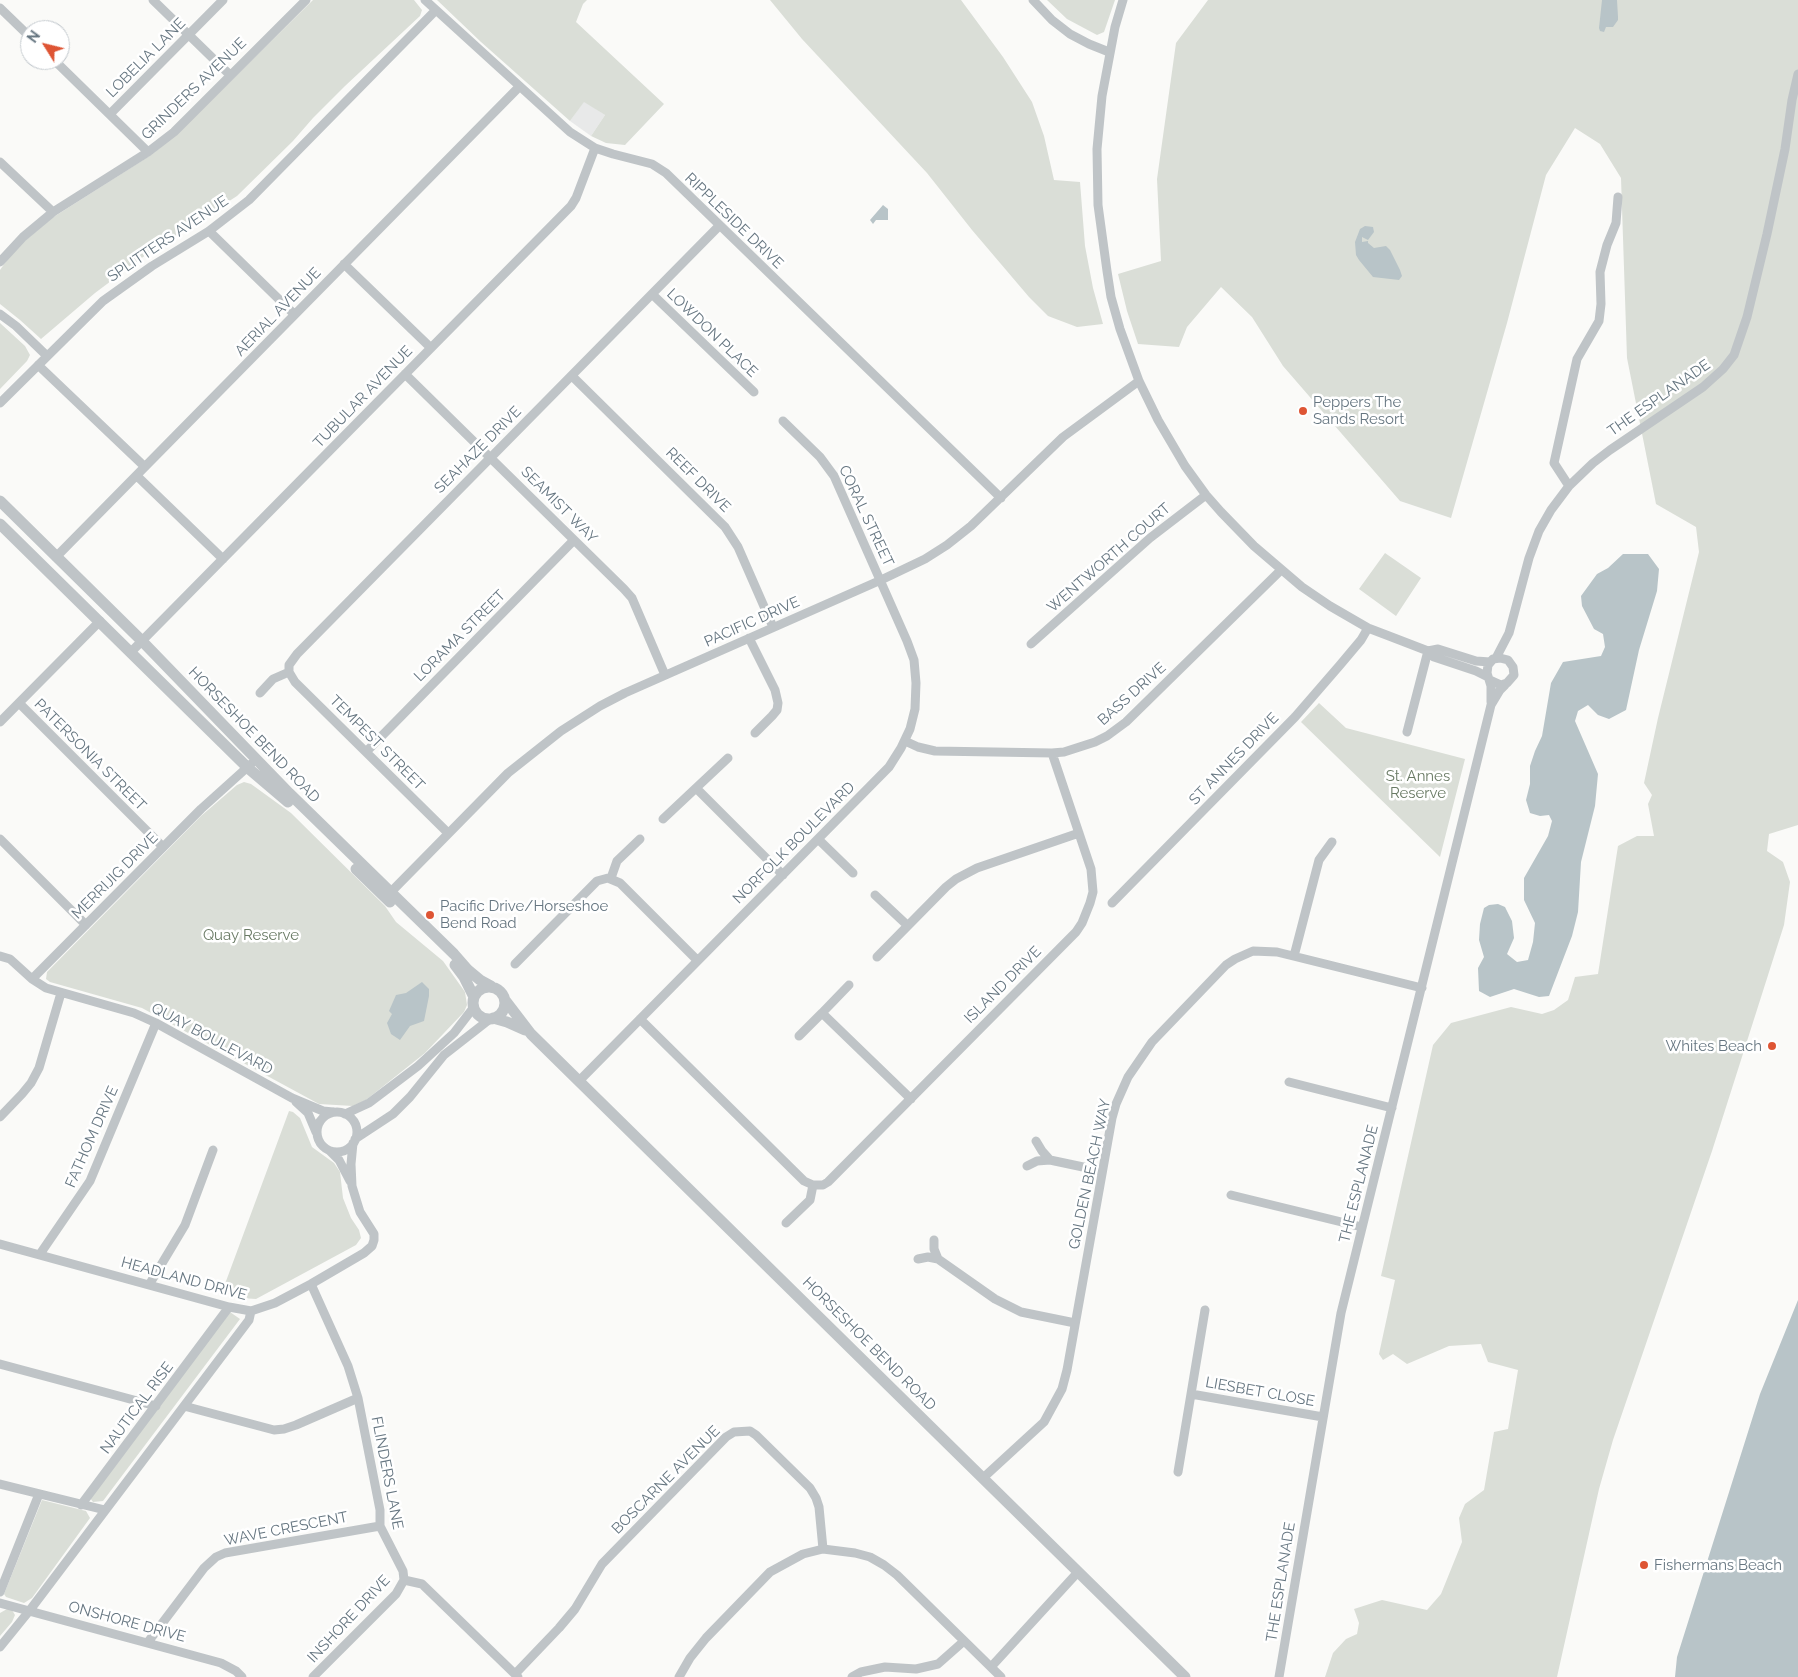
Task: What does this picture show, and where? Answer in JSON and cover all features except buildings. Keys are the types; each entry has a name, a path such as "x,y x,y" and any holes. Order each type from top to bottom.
{"street":[{"path":"153,0 230,75"},
{"name":"LOBELIA LANE","path":"110,114 223,0"},
{"name":"GRINDERS AVENUE","path":"0,262 23,236 53,212 148,152 174,132 306,0"},
{"name":"RIPPLESIDE DRIVE","path":"425,0 570,132 596,148 652,164 666,173 1001,498"},
{"path":"1033,0 1052,20 1070,34 1110,52"},
{"path":"1124,0 1114,28 1099,121 1096,174 1101,235 1111,297 1120,329 1139,381 1171,444 1206,495 1254,546 1281,570 1330,606 1368,628 1428,651 1434,658 1476,671 1494,683 1505,684"},
{"path":"0,8 20,27"},
{"name":"SPLITTERS AVENUE","path":"0,403 46,355 120,287 209,231 249,200 435,11"},
{"path":"64,70 148,152"},
{"name":"THE ESPLANADE","path":"1491,703 1505,684 1514,676 1514,667 1508,651 1509,633 1529,558 1539,531 1551,510 1569,486 1593,463 1703,387 1723,369 1734,355 1747,317 1767,234 1785,150 1792,100 1798,74"},
{"name":"AERIAL AVENUE","path":"56,557 519,87"},
{"name":"TUBULAR AVENUE","path":"131,652 570,206 576,198 596,148"},
{"path":"0,162 53,212"},
{"path":"1569,486 1554,463 1577,359 1599,321 1601,304 1600,272 1606,245 1616,223 1618,197"},
{"name":"SEAHAZE DRIVE","path":"289,672 290,666 297,654 719,226"},
{"path":"209,231 294,314"},
{"path":"344,264 431,348"},
{"name":"LOWDON PLACE","path":"652,294 754,392"},
{"path":"0,314 16,326 46,355"},
{"path":"38,365 145,468"},
{"name":"SEAMIST WAY","path":"405,374 616,580 632,598 665,675"},
{"name":"REEF DRIVE","path":"572,376 725,527 738,547 773,627"},
{"name":"PACIFIC DRIVE","path":"388,895 447,832 508,773 561,731 600,706 665,675 919,562 947,545 971,526 1063,437 1139,381"},
{"name":"CORAL STREET","path":"783,421 827,465 881,580"},
{"path":"137,476 223,559"},
{"name":"WENTWORTH COURT","path":"1031,644 1150,538 1206,495"},
{"name":"HORSESHOE BEND ROAD","path":"0,501 142,641 252,764 297,810 468,970 491,986"},
{"name":"HORSESHOE BEND ROAD","path":"0,524 131,652 252,764"},
{"name":"LORAMA STREET","path":"366,752 574,540"},
{"name":"BASS DRIVE","path":"905,741 935,751 1052,753 1081,748 1118,729 1281,570"},
{"name":"NORFOLK BOULEVARD","path":"579,1081 888,767 905,741 914,709 916,668 907,641 881,580"},
{"path":"0,722 100,621"},
{"name":"ST ANNES DRIVE","path":"1112,903 1294,717 1361,640 1368,628"},
{"name":"THE ESPLANADE","path":"1280,1677 1339,1321 1491,703 1487,669 1509,633"},
{"path":"749,638 774,690 778,703 777,710 754,733"},
{"path":"1428,651 1438,649 1476,660 1504,658 1511,663"},
{"path":"1407,732 1428,651"},
{"path":"260,693 273,679 289,672"},
{"name":"TEMPEST STREET","path":"289,672 295,682 447,832"},
{"name":"PATERSONIA STREET","path":"19,703 163,847"},
{"name":"ISLAND DRIVE","path":"813,1185 824,1185 828,1182 1076,932 1082,923 1090,903 1093,881 1091,869 1052,753"},
{"path":"663,818 728,758"},
{"name":"MERRIJIG DRIVE","path":"32,979 163,847 252,764"},
{"path":"696,788 783,875"},
{"path":"877,957 946,886 967,873 1079,833"},
{"path":"0,839 86,925"},
{"path":"611,878 617,861 640,839"},
{"path":"818,839 853,873"},
{"path":"1294,956 1319,860 1332,842"},
{"path":"515,964 598,881 605,878 611,878 620,883 697,960"},
{"name":"HORSESHOE BEND ROAD","path":"388,895 452,960 464,977 474,1002"},
{"path":"875,895 907,925"},
{"name":"GOLDEN BEACH WAY","path":"983,1478 1044,1422 1062,1388 1067,1370 1109,1132 1116,1104 1134,1066 1152,1042 1235,959 1254,952 1262,951 1294,956 1422,988"},
{"path":"0,956 10,959 32,979"},
{"name":"QUAY BOULEVARD","path":"32,979 42,986 61,993 134,1013 156,1023 292,1098 323,1111 345,1114"},
{"path":"799,1036 849,985"},
{"path":"329,1150 340,1152 345,1150 354,1141 393,1114 410,1097 444,1054 492,1018 498,1016 504,1009 505,1000 500,991 491,986 482,988 454,1033 418,1066 369,1103 345,1114"},
{"path":"0,1117 27,1089 39,1068 61,993"},
{"name":"HORSESHOE BEND ROAD","path":"505,1000 531,1034 1185,1677"},
{"path":"474,1002 480,1016 492,1018"},
{"path":"822,1013 910,1099"},
{"name":"HORSESHOE BEND ROAD","path":"492,1018 514,1024 531,1034"},
{"path":"640,1019 804,1180 813,1185 810,1200 786,1223"},
{"name":"FATHOM DRIVE","path":"40,1254 90,1181 156,1023"},
{"path":"1289,1082 1392,1108"},
{"name":"QUAY BOULEVARD","path":"292,1098 308,1113 320,1143 329,1150"},
{"path":"317,1132 317,1127 323,1117 333,1112"},
{"path":"345,1114 350,1117 356,1127 354,1141"},
{"name":"HEADLAND DRIVE","path":"352,1186 351,1164 354,1141"},
{"path":"1036,1141 1050,1160"},
{"path":"149,1284 185,1225 213,1150"},
{"name":"HEADLAND DRIVE","path":"0,1244 229,1307 251,1311 275,1303 364,1254 372,1246 374,1234 360,1212 352,1186 343,1166 329,1150"},
{"path":"1027,1166 1037,1161 1050,1160 1102,1171"},
{"path":"1231,1195 1362,1228"},
{"path":"934,1240 934,1249 938,1259"},
{"path":"918,1259 928,1257 938,1259 995,1300 1008,1306 1034,1316 1075,1323"},
{"name":"FLINDERS LANE","path":"310,1284 348,1366 358,1398 380,1510 380,1526 403,1571 404,1580"},
{"name":"NAUTICAL RISE","path":"81,1505 229,1307"},
{"name":"LIESBET CLOSE","path":"1178,1472 1205,1310"},
{"path":"0,1647 249,1320 251,1311"},
{"path":"0,1364 156,1406"},
{"name":"LIESBET CLOSE","path":"1192,1394 1323,1417"},
{"path":"184,1406 274,1430 296,1425 358,1398"},
{"name":"BOSCARNE AVENUE","path":"517,1675 575,1609 602,1564 734,1432 750,1431 756,1435 810,1488 819,1507 823,1549"},
{"path":"0,1484 105,1510"},
{"path":"0,1592 39,1494"},
{"name":"WAVE CRESCENT","path":"148,1642 204,1568 216,1557 225,1553 380,1526"},
{"path":"679,1677 690,1658 706,1638 770,1572 803,1554 823,1549 855,1552 870,1557 884,1565 903,1581 1001,1677"},
{"path":"991,1667 1078,1572"},
{"path":"404,1580 422,1584 517,1675"},
{"name":"INSHORE DRIVE","path":"314,1677 396,1594 404,1580"},
{"name":"ONSHORE DRIVE","path":"0,1603 221,1663 236,1671 242,1677"},
{"path":"852,1677 861,1672 885,1667 916,1669 938,1664 964,1641"}],"shaded area":[{"path":"1602,0 1617,0 1618,20 1613,27 1606,27 1604,32 1600,31 1599,28"},
{"path":"584,101 605,115 591,136 570,121"},
{"path":"883,205 888,209 888,220 876,220 873,224 870,220"},
{"path":"1365,226 1373,227 1374,232 1368,240 1362,237 1362,242 1368,241 1374,248 1386,246 1390,250 1402,276 1399,280 1373,277 1359,260 1356,255 1355,242 1360,229"},
{"path":"1623,554 1648,554 1659,569 1657,591 1639,650 1626,710 1609,719 1598,715 1588,705 1578,711 1575,721 1598,774 1595,806 1581,862 1578,912 1572,936 1549,996 1539,997 1514,989 1490,997 1479,991 1478,968 1484,957 1479,940 1484,908 1489,905 1498,904 1505,907 1512,921 1514,938 1507,954 1517,962 1528,960 1533,942 1535,923 1524,900 1524,878 1548,836 1552,821 1549,815 1540,816 1530,813 1526,800 1530,784 1530,766 1542,736 1551,683 1563,662 1601,656 1605,647 1603,634 1594,629 1582,606 1581,596 1597,574 1608,568"},
{"path":"422,982 429,989 424,1021 410,1026 400,1040 391,1034 387,1023 392,1014 389,1011 396,995 406,993"},
{"path":"1798,1300 1798,1677 1675,1677 1677,1657 1760,1394"}],"green space":[{"path":"313,0 414,0 422,10 420,16 345,86 237,196 143,257 95,293 41,339 0,304 0,270 14,250 52,218 151,155 177,134"},
{"path":"437,0 587,0 583,4 576,22 664,104 625,145 606,143 591,136 605,115 584,102 570,121"},
{"path":"770,0 961,0 1003,57 1032,102 1044,136 1054,180 1080,182 1085,246 1093,288 1103,324 1077,327 1048,316 1029,297 972,230 927,173 802,39"},
{"path":"1047,0 1115,0 1104,32 1097,35 1067,19"},
{"path":"1208,0 1798,0 1798,825 1769,834 1767,851 1783,862 1790,882 1784,925 1712,1151 1613,1440 1599,1489 1557,1677 1325,1677 1333,1653 1346,1639 1357,1634 1359,1623 1354,1609 1382,1600 1427,1610 1441,1594 1462,1542 1459,1518 1465,1504 1484,1490 1494,1432 1508,1429 1518,1370 1488,1362 1481,1344 1449,1346 1407,1364 1393,1354 1383,1360 1379,1354 1395,1280 1381,1276 1433,1045 1451,1023 1511,1007 1542,1014 1554,1010 1568,1000 1575,977 1598,974 1618,846 1637,836 1654,836 1648,804 1652,795 1644,783 1699,552 1696,527 1656,504 1627,358 1621,178 1600,144 1575,128 1546,175 1507,323 1451,518 1400,501 1283,366 1252,317 1221,287 1187,327 1179,347 1138,344 1127,311 1118,274 1161,261 1157,179 1176,43"},
{"path":"0,323 25,346 30,355 27,361 0,389"},
{"path":"1385,553 1421,578 1396,616 1359,589"},
{"name":"St. Annes Reserve","path":"1319,703 1346,728 1465,759 1440,857 1301,722"},
{"name":"Quay Reserve","path":"244,782 251,784 291,813 385,906 396,922 443,961 465,992 467,1005 464,1012 425,1053 366,1100 353,1106 319,1104 142,1008 50,982 46,979 47,972 201,816 237,785"},
{"path":"289,1111 300,1118 312,1147 334,1163 340,1172 343,1198 361,1238 356,1245 256,1299 241,1298 222,1292"},
{"path":"230,1312 240,1319 103,1501 93,1502 90,1498"},
{"path":"42,1500 86,1511 90,1518 32,1598 24,1603 6,1597 4,1594"},
{"path":"7,1609 12,1610 15,1615 12,1622 0,1636 0,1613"}],"place":[{"name":"Peppers The Sands Resort","path":"1303,411"},
{"name":"Pacific Drive/Horseshoe Bend Road","path":"430,915"},
{"name":"Whites Beach","path":"1772,1046"},
{"name":"Fishermans Beach","path":"1644,1565"}]}
